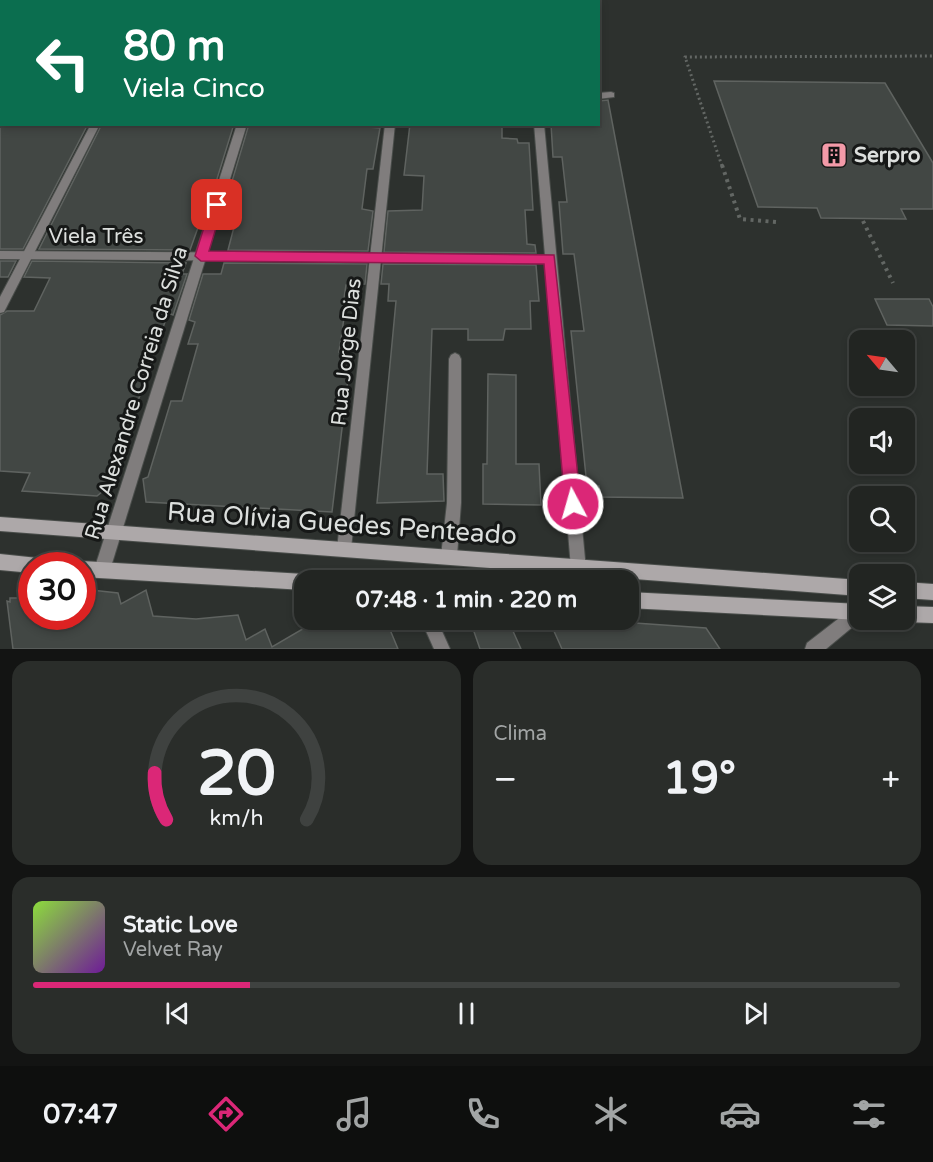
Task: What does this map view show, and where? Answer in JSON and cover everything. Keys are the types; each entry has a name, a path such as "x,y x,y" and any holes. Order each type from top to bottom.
{"main road":[{"name":"Rua Olívia Guedes Penteado","path":"0,524 449,556 551,570"},
{"path":"0,562 18,564"},
{"path":"96,570 294,581"},
{"name":"Rua Olívia Guedes Penteado","path":"639,577 849,587"},
{"path":"915,591 933,592"},
{"path":"639,601 849,611"},
{"path":"915,614 933,615"}],"street":[{"path":"600,96 611,95"},
{"path":"0,309 95,126"},
{"name":"Rua Alexandre Correia da Silva","path":"102,570 241,126"},
{"name":"Rua Jorge Dias","path":"344,549 390,126"},
{"path":"539,126 549,259 580,570"},
{"name":"Viela Três","path":"0,255 549,259"},
{"path":"449,556 454,503 455,359"},
{"path":"813,649 849,619"},
{"path":"433,630 442,649"}],"path":[{"path":"776,222 740,219 685,57 933,56"},
{"path":"863,221 893,283"}],"building":[{"name":"Serpro","path":"714,81 885,83 933,163 933,209 901,209 906,219 821,218 817,208 758,207"},
{"path":"608,100 683,498 600,497 599,486 587,486 571,331 584,331 574,254 563,254 559,202 567,202 562,157 553,157 551,126 600,126 600,101"},
{"path":"0,126 87,126 23,249 0,249"},
{"path":"101,126 233,126 208,208 205,208 190,250 39,249"},
{"path":"248,126 369,126 380,128 373,169 367,169 362,209 373,211 368,251 228,250 239,208 224,208"},
{"path":"410,126 502,126 502,138 517,139 518,143 529,143 533,210 525,210 527,244 535,245 536,253 384,252 388,211 422,210 424,176 404,175"},
{"path":"0,261 16,261 8,277 0,277"},
{"path":"32,261 186,263 182,274 187,274 173,315 168,313 109,486 97,496 22,491 30,473 0,471 0,315 7,311 34,311 50,278 24,277"},
{"path":"224,263 367,264 365,284 346,285 341,318 344,318 339,352 349,352 347,370 349,370 332,512 146,502 143,479 148,477 171,401 182,401 198,344 188,344 195,322 189,320 203,274 221,274"},
{"path":"383,264 536,265 539,301 530,301 531,329 505,329 503,340 468,340 468,329 432,329 427,474 443,474 444,501 377,503 396,301 388,301 389,284 381,284"},
{"path":"875,299 929,299 933,307 933,326 887,325"},
{"path":"488,374 516,375 516,464 539,464 541,505 483,504 483,464 487,464"},
{"path":"146,590 153,616 196,619 238,615 246,640 265,629 272,647 301,630 390,630 398,649 13,649 7,601 10,602 10,598 18,598 18,630 96,630 96,591 118,593 121,604"},
{"path":"639,623 706,628 720,649 562,649 553,630 639,630"},
{"path":"473,630 512,630 521,649 480,649"}],"place":[{"name":"Serpro","path":"834,155"}],"route":[{"path":"217,205 201,256 549,259 573,504"}]}
